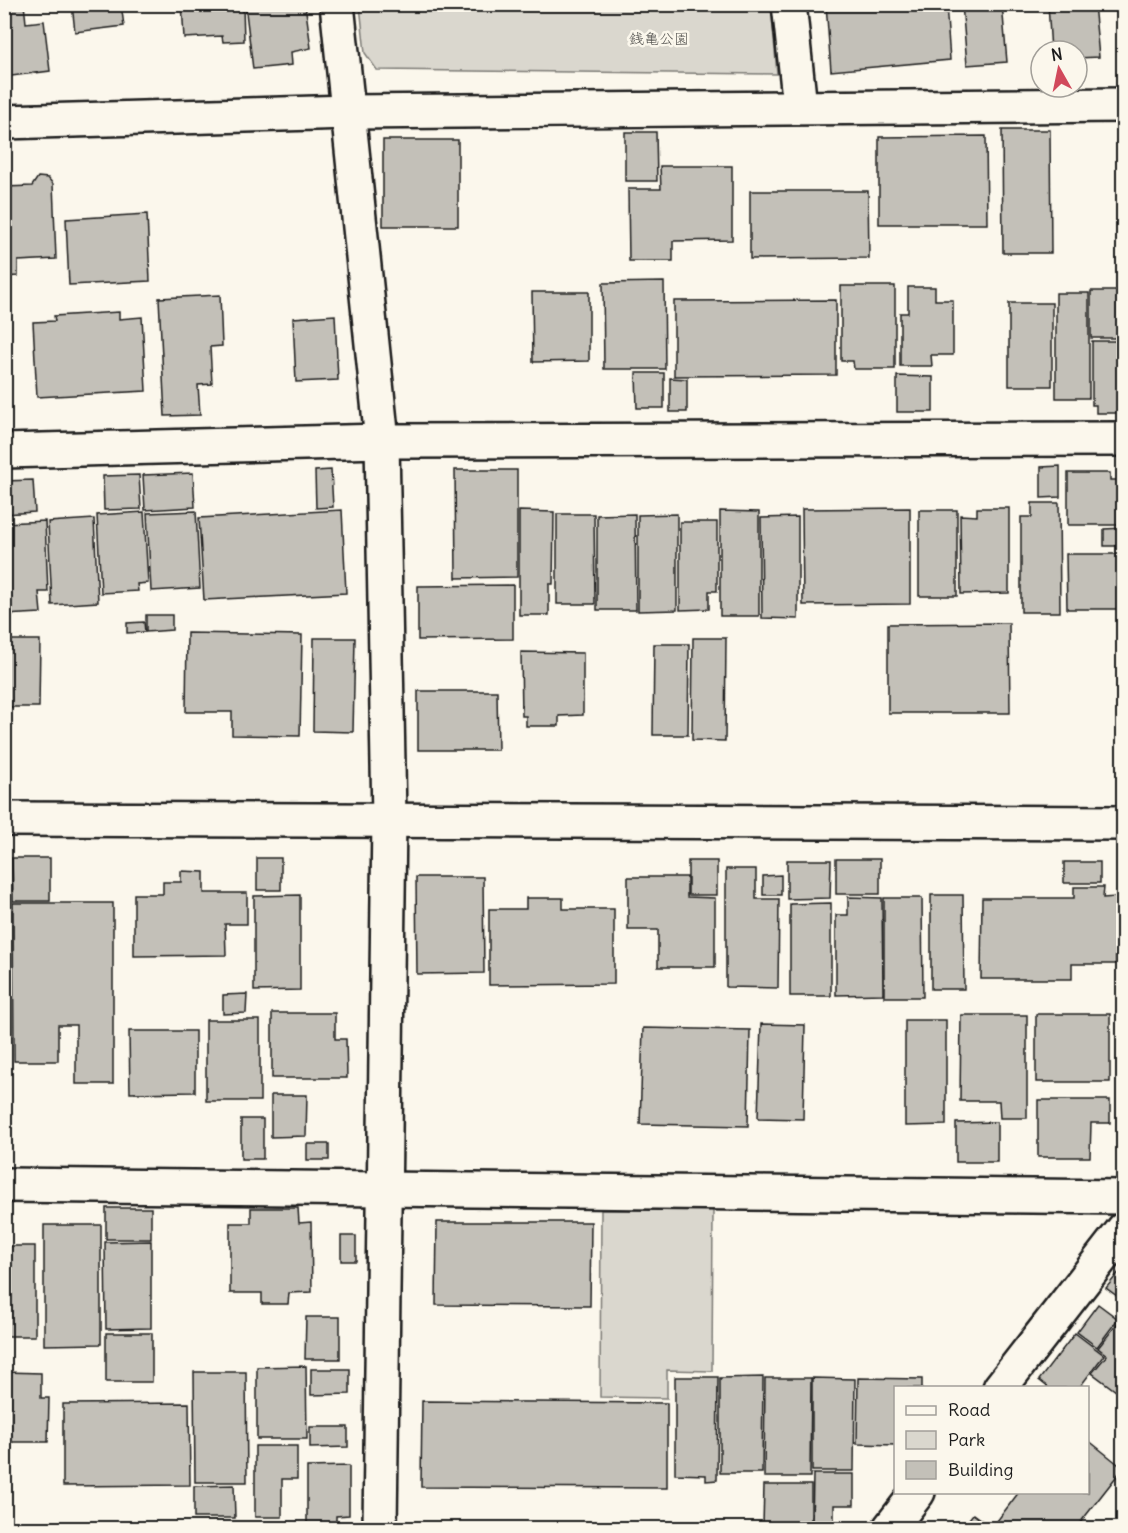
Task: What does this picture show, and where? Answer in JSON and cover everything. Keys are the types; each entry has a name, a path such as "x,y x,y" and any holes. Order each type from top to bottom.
{"street":[{"path":"338,4 382,441 389,818 380,1528"},
{"path":"789,4 800,107"},
{"path":"4,122 349,112 1124,105"},
{"path":"4,451 382,441 1124,439"},
{"path":"4,819 389,818 1124,823"},
{"path":"4,1185 1124,1197"},
{"path":"1002,1386 1124,1229"},
{"path":"890,1528 916,1494"}],"green space":[{"name":"銭亀公園","path":"360,5 771,5 777,74 377,70 365,53"},
{"path":"601,1210 713,1210 712,1371 667,1370 667,1398 600,1397"}],"building":[{"path":"4,4 24,4 26,23 44,21 50,71 4,77"},
{"path":"72,4 121,4 124,26 75,32"},
{"path":"182,4 236,4 236,8 243,7 244,41 223,42 222,36 184,38"},
{"path":"245,4 305,4 311,48 291,52 292,65 253,69"},
{"path":"826,4 946,4 950,60 831,71"},
{"path":"962,4 1002,4 1007,62 967,65"},
{"path":"1048,4 1094,4 1099,57 1089,57 1089,39 1050,39"},
{"path":"1002,130 1050,130 1051,253 1003,253"},
{"path":"625,132 656,132 657,181 625,181"},
{"path":"986,136 987,224 879,224 879,137"},
{"path":"383,140 458,140 458,226 383,226"},
{"path":"660,166 732,166 732,240 673,241 673,261 629,261 628,189 661,189"},
{"path":"38,177 48,178 53,184 56,259 18,261 18,276 4,277 4,187 32,186"},
{"path":"750,191 868,191 869,258 750,259"},
{"path":"147,214 150,281 69,285 66,219"},
{"path":"664,282 665,369 604,369 603,283"},
{"path":"841,286 895,286 895,369 854,369 853,361 841,361"},
{"path":"908,287 935,287 935,300 953,300 953,355 931,355 932,366 900,366 900,313 908,313"},
{"path":"1091,291 1124,291 1124,338 1091,338"},
{"path":"532,292 589,292 589,361 533,362"},
{"path":"1056,293 1089,293 1089,398 1056,398"},
{"path":"220,295 222,346 210,347 212,384 198,385 200,415 165,416 159,298"},
{"path":"836,300 836,375 674,376 674,301"},
{"path":"1009,303 1052,303 1052,386 1009,386"},
{"path":"119,312 119,319 142,317 146,391 37,397 33,322 55,321 54,316"},
{"path":"335,315 338,380 296,382 293,318"},
{"path":"1092,341 1124,341 1124,405 1120,405 1120,413 1096,413 1096,405 1092,405"},
{"path":"636,373 664,373 664,408 637,408"},
{"path":"897,376 933,377 933,412 897,412"},
{"path":"670,378 687,379 687,412 670,412"},
{"path":"1060,466 1060,497 1041,498 1041,467"},
{"path":"331,470 333,507 316,508 315,471"},
{"path":"455,470 517,470 517,577 456,578"},
{"path":"193,473 195,507 145,510 143,475"},
{"path":"1068,473 1110,473 1110,480 1124,480 1124,525 1068,525"},
{"path":"139,475 141,509 104,510 103,476"},
{"path":"33,480 35,512 4,514 4,481"},
{"path":"1032,503 1059,503 1060,612 1021,612 1021,517 1032,517"},
{"path":"910,508 910,604 803,605 802,509"},
{"path":"977,508 1009,508 1009,593 961,594 960,515 977,516"},
{"path":"342,510 346,593 204,600 199,518"},
{"path":"919,510 957,510 957,596 919,596"},
{"path":"196,511 200,588 151,591 147,513"},
{"path":"519,511 554,512 553,584 549,584 549,615 519,615"},
{"path":"720,511 759,512 759,616 720,616"},
{"path":"144,512 148,583 137,584 138,591 101,593 97,515"},
{"path":"557,514 594,514 595,604 557,604"},
{"path":"635,514 636,610 597,610 597,515"},
{"path":"677,514 677,610 638,611 638,515"},
{"path":"798,517 798,619 762,618 761,518"},
{"path":"94,519 98,602 52,605 48,522"},
{"path":"45,521 48,592 39,592 41,613 4,615 4,523"},
{"path":"680,522 717,522 717,591 709,591 709,609 680,610"},
{"path":"1124,528 1124,546 1104,546 1104,529"},
{"path":"1066,554 1124,554 1124,609 1067,609"},
{"path":"513,585 513,639 418,640 418,586"},
{"path":"146,615 172,615 172,630 146,632"},
{"path":"144,622 145,632 127,633 127,623"},
{"path":"1009,623 1010,713 888,713 888,624"},
{"path":"187,633 302,635 300,736 232,735 232,712 186,712"},
{"path":"314,638 355,638 353,732 313,731"},
{"path":"693,638 726,638 725,741 692,740"},
{"path":"4,640 40,640 39,707 4,707"},
{"path":"654,644 689,644 688,735 653,735"},
{"path":"521,652 583,653 583,715 559,716 559,726 526,726 526,716 522,716"},
{"path":"418,691 497,691 498,750 418,750"},
{"path":"12,858 50,858 50,901 13,901"},
{"path":"257,858 281,858 281,890 257,890"},
{"path":"836,859 880,859 880,894 836,894"},
{"path":"787,860 831,860 830,898 787,899"},
{"path":"688,861 717,861 717,895 688,895"},
{"path":"1064,862 1100,862 1100,883 1064,883"},
{"path":"726,869 756,869 756,899 779,899 778,988 726,987"},
{"path":"181,871 204,872 204,893 247,893 247,924 225,924 226,955 134,956 134,894 163,894 163,882 181,882"},
{"path":"781,875 781,895 763,895 763,876"},
{"path":"416,877 483,877 484,973 417,974"},
{"path":"628,877 687,877 687,897 715,898 715,967 658,967 658,930 628,930"},
{"path":"1074,887 1104,887 1103,898 1116,897 1116,964 1072,964 1072,979 981,979 982,898 1074,898"},
{"path":"300,895 300,990 254,991 254,896"},
{"path":"931,895 963,895 964,989 931,989"},
{"path":"848,897 882,898 883,994 836,995 836,915 848,915"},
{"path":"526,898 563,898 563,909 614,909 614,984 489,985 489,909 526,909"},
{"path":"884,898 922,898 923,997 884,997"},
{"path":"13,903 113,903 113,1084 76,1084 76,1025 58,1025 58,1061 14,1061"},
{"path":"831,903 831,996 790,996 790,904"},
{"path":"247,994 246,1013 223,1014 223,995"},
{"path":"272,1013 335,1013 335,1039 346,1039 347,1078 272,1078"},
{"path":"1036,1014 1110,1014 1110,1082 1036,1082"},
{"path":"961,1015 1027,1015 1027,1118 1000,1118 999,1101 960,1101"},
{"path":"206,1020 260,1020 260,1101 206,1101"},
{"path":"905,1020 946,1020 946,1125 905,1126"},
{"path":"761,1024 805,1025 803,1119 758,1118"},
{"path":"643,1028 750,1030 748,1126 640,1124"},
{"path":"129,1031 195,1031 195,1092 130,1093"},
{"path":"271,1095 307,1095 306,1136 271,1137"},
{"path":"1038,1100 1110,1100 1110,1123 1091,1123 1090,1157 1038,1157"},
{"path":"241,1119 263,1119 263,1159 241,1159"},
{"path":"997,1122 997,1162 956,1162 956,1123"},
{"path":"307,1144 329,1144 329,1160 307,1160"},
{"path":"106,1208 151,1208 151,1239 106,1239"},
{"path":"251,1208 298,1208 299,1223 311,1222 312,1292 289,1293 288,1304 262,1304 262,1293 230,1293 230,1223 251,1223"},
{"path":"437,1222 591,1222 590,1306 436,1305"},
{"path":"44,1225 101,1225 101,1344 44,1345"},
{"path":"4,1230 8,1230 8,1246 35,1246 35,1336 4,1336"},
{"path":"341,1236 356,1236 356,1261 341,1261"},
{"path":"151,1241 151,1328 106,1329 105,1242"},
{"path":"1124,1266 1124,1301 1106,1288"},
{"path":"1098,1304 1118,1319 1097,1347 1077,1332"},
{"path":"1124,1315 1124,1397 1092,1373 1107,1355 1098,1348"},
{"path":"306,1317 340,1317 340,1359 305,1359"},
{"path":"106,1333 152,1333 152,1382 106,1382"},
{"path":"1075,1333 1104,1355 1081,1386 1046,1386 1039,1380"},
{"path":"306,1366 307,1439 257,1439 257,1367"},
{"path":"311,1369 350,1369 350,1394 311,1395"},
{"path":"4,1372 41,1373 41,1398 49,1398 48,1442 4,1442"},
{"path":"194,1372 246,1372 247,1482 195,1482"},
{"path":"675,1377 718,1377 717,1480 706,1481 706,1475 675,1474"},
{"path":"763,1377 762,1473 720,1473 720,1378"},
{"path":"765,1378 811,1378 810,1477 764,1477"},
{"path":"812,1378 855,1379 854,1471 812,1471"},
{"path":"858,1378 922,1379 922,1386 894,1386 894,1445 857,1444"},
{"path":"422,1401 667,1403 667,1488 421,1487"},
{"path":"189,1403 190,1485 63,1486 63,1404"},
{"path":"310,1427 348,1427 348,1447 310,1448"},
{"path":"1089,1441 1123,1468 1076,1528 999,1528 994,1525 1017,1494 1089,1494"},
{"path":"255,1446 297,1446 297,1479 282,1479 282,1517 255,1517"},
{"path":"349,1466 349,1515 336,1516 336,1523 307,1524 307,1467"},
{"path":"813,1474 854,1474 854,1505 834,1505 834,1527 812,1527"},
{"path":"234,1485 235,1518 194,1518 194,1486"},
{"path":"764,1485 811,1485 811,1526 763,1526"},
{"path":"973,1514 992,1528 962,1528"}]}
